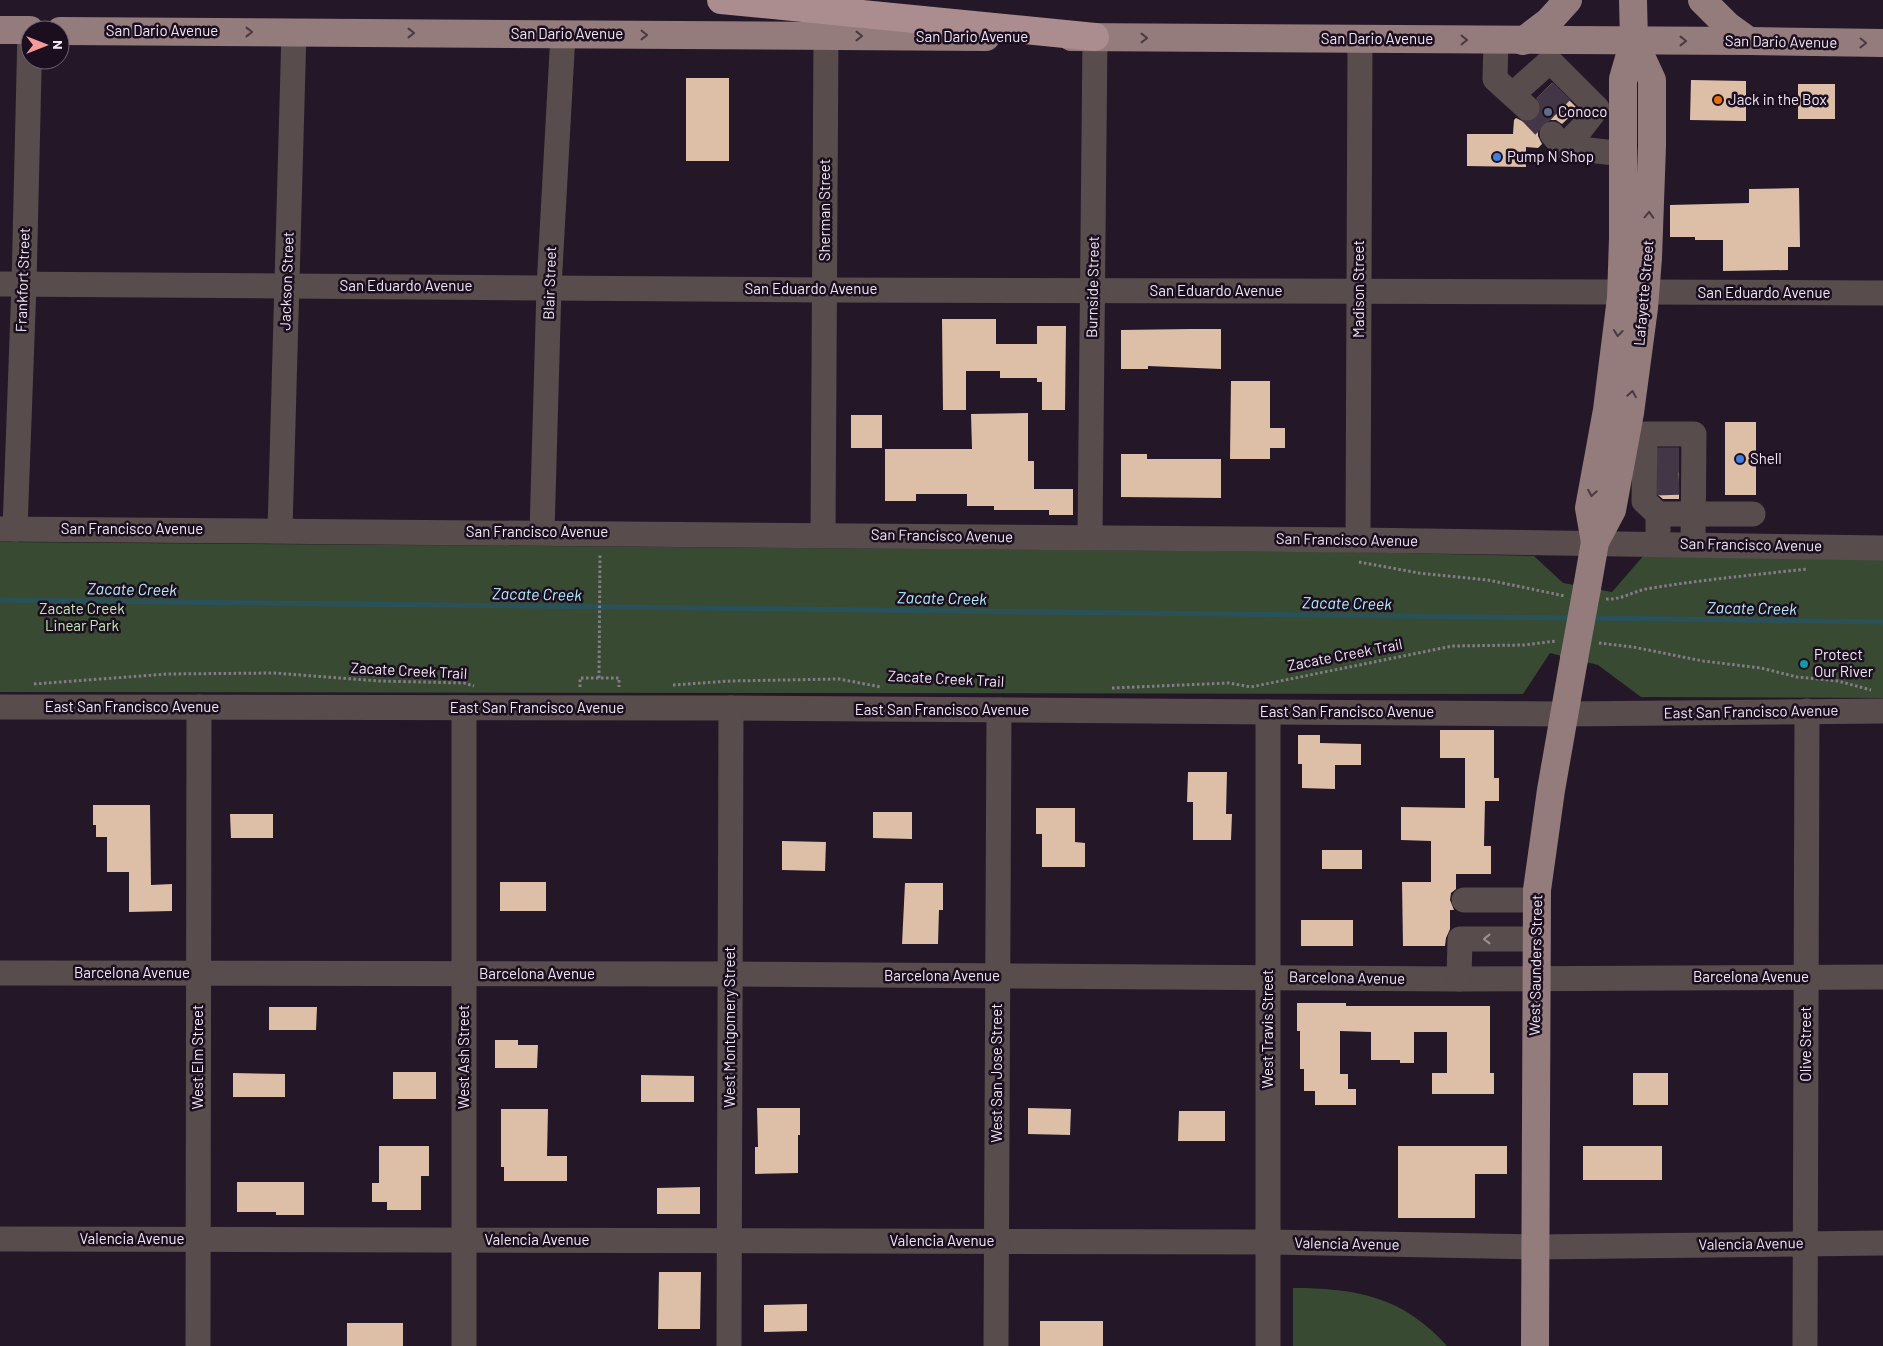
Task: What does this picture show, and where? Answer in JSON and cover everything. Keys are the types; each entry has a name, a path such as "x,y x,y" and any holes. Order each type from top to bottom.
{"highway":[{"path":"721,0 1095,37"}],"main road":[{"path":"1540,47 1549,21 1568,0"},
{"name":"Lafayette Street","path":"1587,588 1595,542 1612,510 1616,485 1635,434 1639,351 1623,154 1610,109 1623,79 1634,40 1634,0"},
{"path":"1702,0 1727,25 1749,40"},
{"path":"0,30 20,30"},
{"name":"San Dario Avenue","path":"70,31 1496,40 1540,47 1634,40 1883,43"},
{"name":"Lafayette Street","path":"1595,542 1589,508 1607,410 1633,292 1652,146 1652,80 1634,40"},
{"name":"West Saunders Street","path":"1535,1346 1537,900 1541,850 1564,714 1566,650 1587,588"}],"street":[{"name":"Jackson Street","path":"280,530 294,32"},
{"name":"Blair Street","path":"542,532 549,288 563,34"},
{"name":"Sherman Street","path":"823,534 826,36"},
{"name":"Burnside Street","path":"1090,537 1095,37"},
{"name":"Madison Street","path":"1358,540 1360,39"},
{"path":"1496,40 1496,79 1529,93 1540,47 1610,109 1575,123 1558,140 1623,154"},
{"name":"Frankfort Street","path":"7,529 12,284 27,70"},
{"name":"San Eduardo Avenue","path":"12,284 825,290 1359,290 1883,293"},
{"path":"1693,544 1693,513 1689,471 1694,434 1635,434 1649,472 1644,501 1658,514 1693,513 1753,514"},
{"path":"1616,485 1649,472"},
{"path":"1658,514 1658,543"},
{"name":"San Francisco Avenue","path":"7,529 823,534 1595,542 1883,548"},
{"name":"East San Francisco Avenue","path":"0,707 731,708 1564,714 1807,711 1878,701"},
{"name":"West Elm Street","path":"198,1346 199,707"},
{"name":"West Ash Street","path":"464,708 464,1346"},
{"name":"West Montgomery Street","path":"729,1346 731,708"},
{"name":"West San Jose Street","path":"996,1346 999,710"},
{"name":"Olive Street","path":"1805,1346 1807,711"},
{"name":"West Travis Street","path":"1268,712 1268,1346"},
{"path":"1464,900 1537,900"},
{"path":"1459,979 1460,939 1536,939"},
{"name":"Barcelona Avenue","path":"0,973 731,974 1459,979 1883,977"},
{"name":"Valencia Avenue","path":"0,1239 1268,1242 1535,1247 1883,1243"}],"path":[{"path":"599,678 600,552"},
{"name":"Zacate Creek Trail","path":"1102,689 1229,683 1251,687 1452,646 1524,645 1542,641 1566,650"},
{"path":"1596,643 1633,647 1703,661 1761,668 1797,677 1867,687 1878,701"},
{"name":"Zacate Creek Trail","path":"30,685 167,674 274,674 379,682 464,682 479,687"},
{"path":"590,687 578,687 580,678 619,678 619,687"},
{"name":"Zacate Creek Trail","path":"672,685 778,679 840,679 888,687"},
{"path":"609,687 628,687"}],"green space":[{"name":"Zacate Creek Linear Park","path":"0,542 1352,552 1534,556 1563,583 1612,592 1645,554 1883,556 1883,698 1641,697 1598,665 1550,653 1523,694 0,692"},
{"path":"1293,1288 1338,1290 1378,1299 1396,1306 1413,1316 1447,1346 1293,1346"}],"building":[{"path":"686,78 729,78 729,161 686,161"},
{"name":"Jack in the Box","path":"1691,80 1746,81 1746,121 1690,120"},
{"path":"1552,83 1578,109 1562,124 1556,120 1542,123 1538,130 1538,136 1542,144 1538,148 1526,147 1526,167 1467,166 1467,134 1513,134 1514,120 1516,118 1524,122 1532,121 1538,117 1541,111 1541,104 1537,98"},
{"path":"1798,84 1835,84 1835,119 1798,119"},
{"path":"1799,188 1800,247 1788,247 1788,270 1723,271 1723,240 1695,240 1695,237 1670,237 1670,205 1749,203 1749,189"},
{"path":"942,319 996,319 996,344 1037,344 1037,326 1066,326 1065,410 1042,410 1042,382 1037,382 1037,378 1000,378 1000,371 966,371 966,410 943,410"},
{"path":"1221,329 1221,369 1148,366 1148,369 1121,369 1121,330"},
{"path":"1231,381 1270,381 1270,428 1285,428 1285,448 1270,448 1270,459 1230,459"},
{"path":"1028,413 1028,461 1034,461 1034,489 1073,489 1073,515 1049,515 1049,510 994,510 994,506 967,506 967,494 916,494 916,501 885,501 885,449 972,449 971,414"},
{"path":"851,415 882,415 882,448 851,448"},
{"name":"Shell","path":"1725,422 1756,422 1756,495 1725,495"},
{"path":"1659,448 1679,448 1679,499 1663,499 1658,495"},
{"path":"1121,454 1147,454 1147,459 1221,459 1221,498 1121,497"},
{"path":"1440,730 1494,730 1494,778 1499,778 1499,801 1485,801 1484,846 1491,846 1491,874 1456,874 1456,889 1451,893 1450,900 1454,910 1450,910 1450,929 1445,946 1403,946 1402,882 1431,882 1431,841 1401,840 1401,807 1465,808 1465,758 1440,758"},
{"path":"1298,735 1320,735 1320,743 1361,744 1361,765 1335,765 1335,789 1302,788 1302,764 1298,764"},
{"path":"1188,772 1227,772 1226,814 1232,814 1231,840 1193,840 1193,802 1187,802"},
{"path":"93,805 150,805 151,885 172,884 172,911 129,912 129,872 107,872 107,837 96,837 96,825 93,825"},
{"path":"1036,808 1075,808 1075,842 1085,843 1085,867 1042,867 1042,834 1036,834"},
{"path":"873,812 912,812 912,839 873,838"},
{"path":"230,814 273,814 273,838 231,838"},
{"path":"782,841 826,842 825,871 782,870"},
{"path":"1322,850 1362,850 1362,869 1322,869"},
{"path":"500,882 546,882 546,911 500,911"},
{"path":"905,883 943,883 943,910 939,910 938,944 902,944"},
{"path":"1301,920 1353,920 1353,946 1301,946"},
{"path":"1297,1003 1346,1003 1346,1006 1490,1006 1490,1073 1494,1073 1494,1094 1432,1094 1432,1073 1447,1073 1447,1032 1414,1032 1414,1063 1400,1063 1400,1060 1371,1060 1371,1032 1340,1031 1340,1074 1348,1074 1348,1089 1356,1089 1356,1105 1315,1105 1315,1091 1304,1091 1304,1069 1300,1069 1300,1031 1297,1031"},
{"path":"269,1007 317,1007 316,1030 269,1030"},
{"path":"495,1040 518,1040 518,1045 538,1045 537,1068 495,1068"},
{"path":"393,1072 436,1072 436,1099 393,1099"},
{"path":"233,1073 285,1074 285,1097 233,1097"},
{"path":"1633,1073 1668,1073 1668,1105 1633,1105"},
{"path":"641,1075 694,1076 694,1102 641,1102"},
{"path":"757,1108 800,1108 798,1173 755,1174 755,1147 758,1147"},
{"path":"1028,1108 1071,1109 1070,1135 1028,1134"},
{"path":"501,1109 548,1109 547,1156 567,1156 567,1181 504,1181 504,1167 501,1167"},
{"path":"1179,1111 1225,1111 1225,1141 1178,1141"},
{"path":"379,1146 429,1146 429,1176 421,1176 421,1210 387,1210 387,1202 372,1202 372,1183 379,1183"},
{"path":"1398,1146 1507,1146 1507,1174 1475,1174 1475,1218 1398,1218"},
{"path":"1583,1146 1662,1146 1662,1180 1583,1180"},
{"path":"237,1182 304,1182 304,1215 276,1215 276,1212 237,1212"},
{"path":"700,1187 700,1214 657,1214 657,1188"},
{"path":"659,1272 701,1272 700,1329 658,1329"},
{"path":"807,1304 807,1331 764,1332 764,1305"},
{"path":"1040,1321 1103,1321 1103,1346 1040,1346"},
{"path":"347,1323 403,1323 403,1346 347,1346"}],"waterway":[{"name":"Zacate Creek","path":"0,600 1573,618"},
{"name":"Zacate Creek","path":"1589,618 1883,622"}],"tunnel":[{"path":"1544,91 1570,117"},
{"path":"1527,108 1552,134"},
{"path":"1654,460 1684,460"},
{"path":"1654,483 1684,482"}],"place":[{"name":"Jack in the Box","path":"1718,100"},
{"name":"Conoco","path":"1548,112"},
{"name":"Pump N Shop","path":"1497,157"},
{"name":"Shell","path":"1740,459"},
{"name":"Protect Our River","path":"1804,664"}]}
